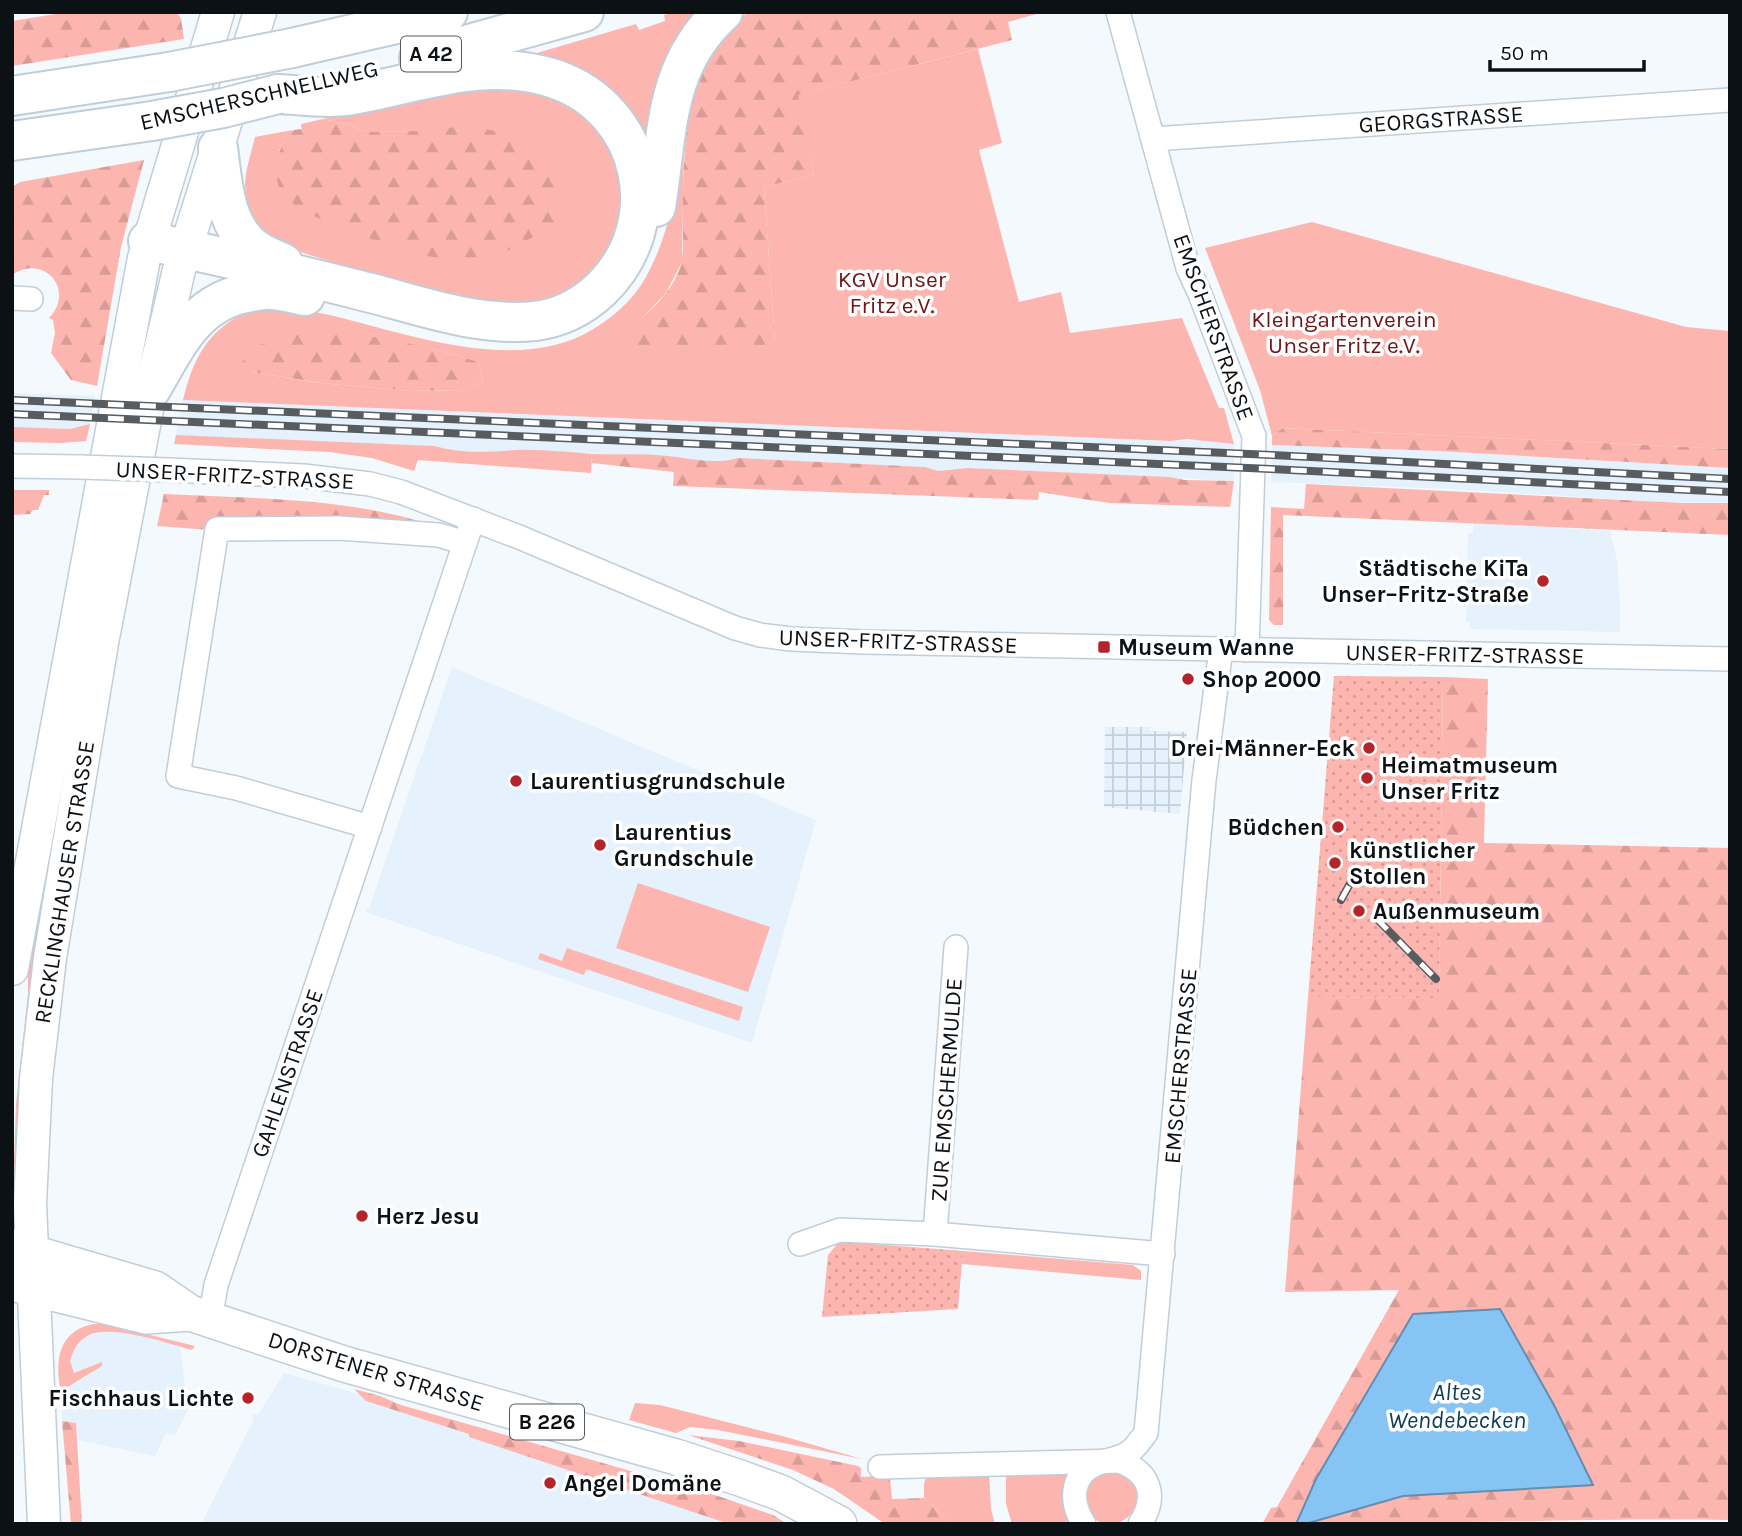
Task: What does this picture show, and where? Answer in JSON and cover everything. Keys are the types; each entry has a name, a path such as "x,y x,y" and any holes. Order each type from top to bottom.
{"highway":[{"path":"292,48 357,20 384,12"},
{"name":"EMSCHERSCHNELLWEG","path":"12,96 169,72 292,48 449,12"},
{"name":"EMSCHERSCHNELLWEG","path":"12,141 223,108 584,12"},
{"path":"164,254 203,278 471,333 506,338 541,335 571,326 598,310 621,288 640,262 652,231 666,123 675,86 685,60 711,23 723,12"},
{"path":"164,254 306,276 473,319 505,323 539,321 566,313 591,299 622,264 638,220 640,199 637,166 620,128 592,98 573,86 532,74 475,71 439,75 344,97 278,94"},
{"path":"218,148 223,190 231,220 242,237 257,250 306,276"},
{"path":"151,389 186,330 203,312 235,295 271,290"}],"main road":[{"path":"164,254 218,12"},
{"path":"164,254 218,148 260,12"},
{"name":"RECKLINGHAUSER STRASSE","path":"44,1524 23,1286 23,1249 30,1204 33,1127 50,958 100,656 151,389 164,254"},
{"name":"RECKLINGHAUSER STRASSE","path":"12,969 164,254"},
{"name":"DORSTENER STRASSE","path":"23,1249 155,1289 200,1317 344,1364 676,1457 781,1493 839,1524"},
{"name":"DORSTENER STRASSE","path":"23,1286 146,1316 200,1317"}],"street":[{"name":"EMSCHERSTRASSE","path":"1118,12 1188,268 1205,304 1254,436 1247,650"},
{"name":"GEORGSTRASSE","path":"1153,139 1730,100"},
{"name":"UNSER-FRITZ-STRASSE","path":"12,466 304,476 370,484 401,492 474,519 710,618 760,635 828,641 1730,659"},
{"name":"GAHLENSTRASSE","path":"200,1317 216,1285 474,519"},
{"name":"UNSER-FRITZ-STRASSE","path":"370,827 236,788 178,776 217,529 339,528 439,535 465,543"},
{"name":"EMSCHERSTRASSE","path":"1084,1524 1073,1500 1075,1486 1082,1474 1093,1465 1129,1453 1146,1433 1205,780 1221,649"},
{"name":"ZUR EMSCHERMULDE","path":"935,1234 956,947"},
{"name":"ZUR EMSCHERMULDE","path":"800,1244 840,1230 935,1234 1163,1254"},
{"name":"EMSCHERSTRASSE","path":"880,1467 1119,1461 1132,1465 1142,1474 1148,1486 1150,1499 1140,1524"}],"shaded area":[{"path":"12,393 95,396 90,424 70,429 12,427"},
{"path":"183,400 1171,441 1199,440 1234,444 1234,481 968,468 938,471 924,467 738,458 724,462 676,457 516,450 500,453 448,450 435,446 197,437 176,435"},
{"path":"1272,445 1439,451 1730,468 1730,503 1682,503 1271,482"},
{"name":"Städtische KiTa Unser–Fritz-Straße","path":"1473,523 1610,531 1617,561 1620,632 1470,629 1470,622 1466,622 1468,533 1473,533"},
{"name":"Laurentius Grundschule","path":"452,667 816,820 752,1043 365,912 369,909"},
{"path":"1105,727 1150,727 1151,731 1187,732 1180,814 1104,807"},
{"path":"101,1332 136,1334 180,1346 188,1410 175,1435 166,1433 155,1456 77,1440 76,1423 62,1421 61,1391 93,1373 101,1363 74,1374 70,1361 73,1352 84,1338"},
{"path":"284,1373 359,1394 366,1401 470,1434 469,1437 729,1524 201,1524 254,1419 252,1417 254,1414 258,1415"}],"green space":[{"path":"68,12 177,12 181,19 184,39 12,66 12,21"},
{"path":"673,12 707,12 645,164 513,60 636,24 639,30 665,21 664,15"},
{"name":"KGV Unser Fritz e.V.","path":"748,12 755,12 732,30 699,78 684,145 682,262 666,293 640,320 627,329 775,343 764,187 814,175 797,95 978,49 1002,143 979,150 1019,302 1061,292 1070,333 1182,318 1219,408 1224,408 1234,444 1187,439 1171,441 183,400 195,363 207,343 215,333 237,317 234,311 247,308 273,306 299,309 434,341 501,350 534,349 566,342 604,322 634,294 659,250 670,213 698,70 727,33","holes":["431,348 479,362 483,381 466,390 410,391 320,383 252,372"]},
{"path":"755,12 1044,12 1008,22 1012,40 798,95 814,175 764,187 775,343 740,349 625,352 627,329 660,301 681,264 688,126 693,100 702,76 714,53 732,31"},
{"path":"468,87 534,89 591,118 623,171 621,232 580,288 532,308 432,294 291,249 251,225 256,220 247,199 245,179 255,137 287,131 279,151 416,131 366,132 323,119"},
{"path":"323,119 366,132 468,126 527,137 558,184 557,221 504,252 459,260 408,250 360,235 314,216 285,197 277,182 276,173 287,131 302,129 301,124"},
{"path":"144,160 121,247 97,386 71,380 51,353 55,333 53,320 49,318 56,307 58,286 53,278 35,268 24,269 12,275 12,187 20,182"},
{"name":"Kleingartenverein Unser Fritz e.V.","path":"1312,222 1686,327 1730,331 1730,449 1283,428 1272,436 1260,390 1205,248"},
{"path":"321,327 431,348 479,362 483,381 466,390 410,391 321,383 252,372 242,363 256,346"},
{"path":"90,424 86,441 12,442 12,427 70,429"},
{"path":"1283,428 1730,449 1730,468 1439,451 1272,445 1272,436"},
{"path":"176,435 435,446 485,452 535,450 592,454 591,473 418,460 414,471 372,458 329,452 174,444"},
{"path":"592,454 656,455 708,461 738,458 925,467 938,471 968,468 1234,481 1230,507 1109,503 1039,492 1038,500 673,486 674,472 592,463"},
{"path":"1306,484 1682,503 1730,503 1730,535 1283,515 1283,625 1274,625 1269,620 1271,507 1304,509"},
{"path":"12,490 49,490 49,495 44,495 38,510 33,510 30,514 12,515"},
{"path":"164,494 337,505 404,517 438,527 211,530 157,526"},
{"path":"1334,676 1443,677 1439,998 1308,997"},
{"path":"1443,677 1488,679 1484,843 1730,848 1730,1520 1305,1524 1403,1496 1476,1490 1545,1489 1413,1314 1316,1479 1296,1524 1262,1524 1271,1508 1277,1507 1399,1290 1285,1292 1308,997 1439,998"},
{"path":"47,844 56,846 20,1195 13,1193 16,1104 28,994 28,964"},
{"path":"638,883 770,927 748,992 616,948"},
{"path":"567,948 743,1007 739,1021 586,969 584,975 538,959 540,953 562,961"},
{"path":"838,1243 963,1251 958,1309 822,1317 828,1255"},
{"path":"963,1251 1133,1265 1141,1271 1141,1280 962,1264"},
{"path":"94,1324 105,1324 195,1346 192,1350 125,1333 99,1332 89,1335 79,1343 73,1353 70,1361 74,1373 102,1362 102,1366 61,1391 58,1368 62,1348 73,1333"},
{"path":"354,1389 721,1497 773,1515 787,1524 729,1524 366,1401"},
{"path":"635,1403 660,1405 862,1459 718,1430 690,1427 676,1433 629,1420"},
{"path":"62,1421 76,1423 82,1524 71,1524"},
{"path":"688,1435 739,1441 858,1466 861,1468 861,1477 883,1476 890,1479 892,1499 924,1498 952,1524 885,1524 834,1489 793,1470"},
{"path":"1110,1470 1129,1478 1137,1497 1129,1516 1110,1524 1091,1516 1083,1497 1091,1478"},
{"path":"1066,1471 1069,1476 1073,1524 1012,1524 1006,1504 1006,1472"},
{"path":"989,1472 991,1509 995,1524 952,1524 924,1498 927,1476"}],"water":[{"name":"Altes Wendebecken","path":"1500,1309 1554,1405 1593,1485 1403,1496 1305,1524 1296,1524 1316,1479 1413,1314"}],"railway":[{"path":"12,400 1272,455 1730,479"},
{"path":"12,414 1271,469 1730,492"},
{"path":"1341,900 1358,869"},
{"path":"1376,918 1436,979"}],"place":[{"name":"Städtische KiTa Unser–Fritz-Straße","path":"1543,581"},
{"name":"Museum Wanne","path":"1104,647"},
{"name":"Shop 2000","path":"1188,679"},
{"name":"Drei-Männer-Eck","path":"1369,748"},
{"name":"Heimatmuseum Unser Fritz","path":"1367,778"},
{"name":"Laurentiusgrundschule","path":"516,781"},
{"name":"Büdchen","path":"1338,827"},
{"name":"Laurentius Grundschule","path":"600,845"},
{"name":"künstlicher Stollen","path":"1335,863"},
{"name":"Außenmuseum","path":"1359,911"},
{"name":"Herz Jesu","path":"362,1216"},
{"name":"Fischhaus Lichte","path":"248,1398"},
{"name":"Angel Domäne","path":"550,1483"}]}
